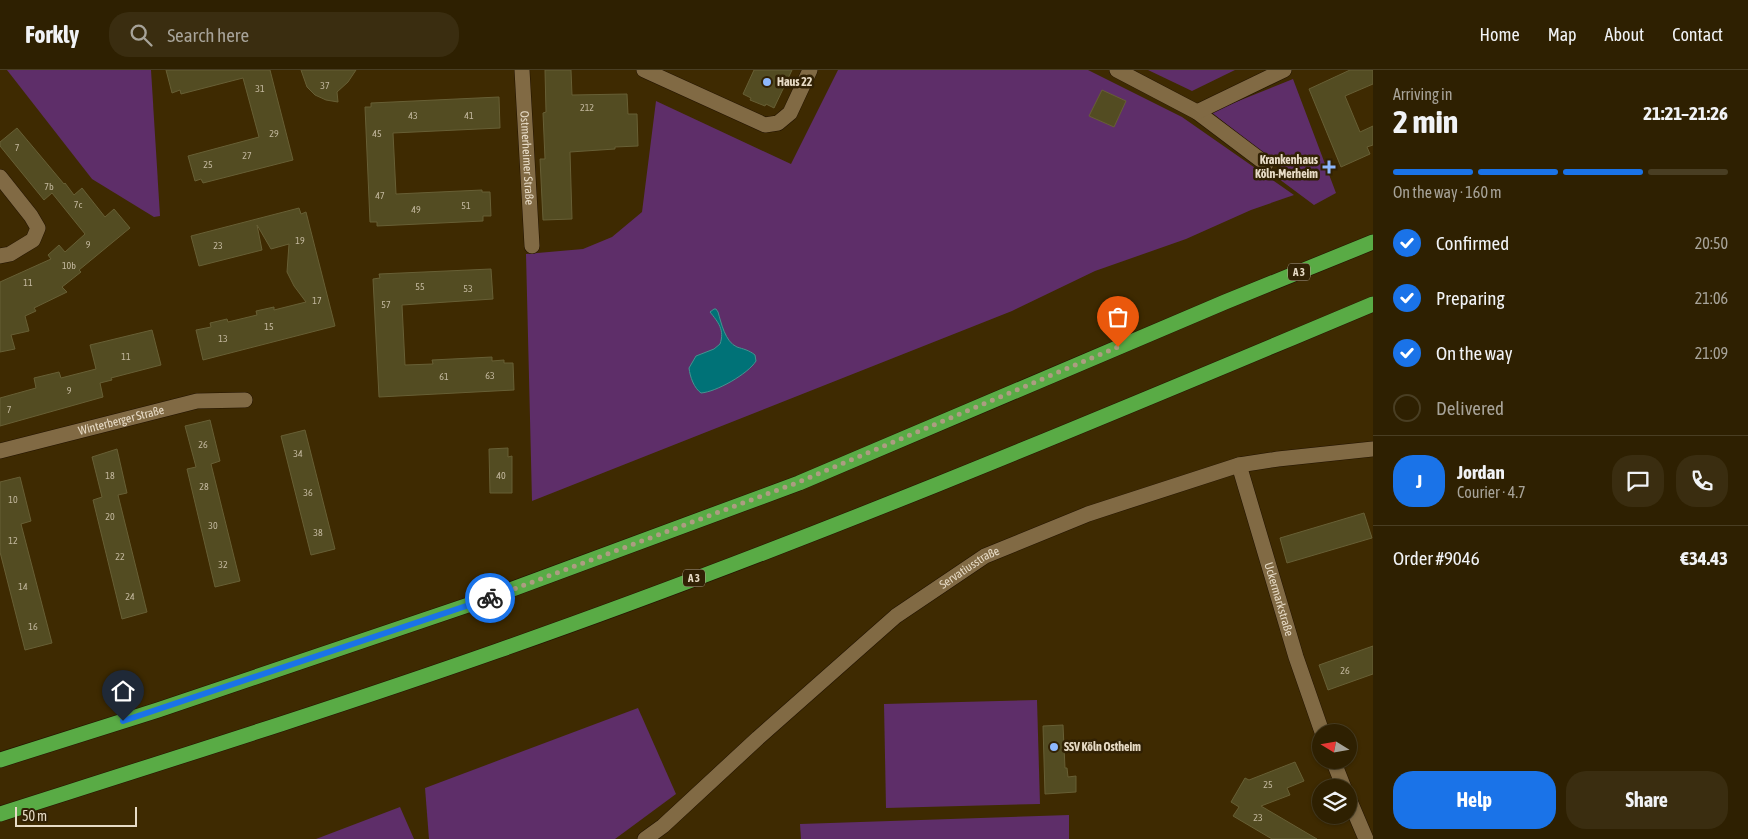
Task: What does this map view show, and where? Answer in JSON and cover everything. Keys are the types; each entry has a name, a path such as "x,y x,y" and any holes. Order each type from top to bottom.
{"highway":[{"name":"A 3","path":"0,760 158,710 480,601 799,482 1216,306 1373,242"},
{"name":"A 3","path":"0,814 497,651 813,534 1047,441 1373,304"}],"street":[{"name":"Ostmerheimer Straße","path":"522,70 532,246"},
{"path":"644,70 765,125 778,123 790,113 810,70"},
{"path":"1117,70 1197,112 1266,164"},
{"path":"1197,112 1284,70"},
{"path":"0,176 38,228 33,240 10,254 0,256"},
{"name":"Winterberger Straße","path":"0,450 197,401 245,400"},
{"name":"Servatiusstraße","path":"645,839 663,826 758,738 896,616 985,556 1088,514 1239,465 1373,449"},
{"name":"Uckermarkstraße","path":"1239,465 1296,657 1319,724"},
{"path":"1357,818 1366,839"}],"shaded area":[{"path":"7,70 151,70 160,216 154,217 92,179"},
{"path":"838,70 1088,70 1182,117 1294,195 1251,210 1186,239 1095,271 1012,311 532,501 526,254 583,249 612,237 642,212 656,101 791,164"},
{"path":"1148,70 1235,70 1192,91"},
{"path":"1293,79 1336,193 1314,205 1275,176 1281,167 1211,112"},
{"path":"1037,700 1040,804 886,808 884,704"},
{"path":"638,708 676,794 615,839 429,839 425,788"},
{"path":"400,807 414,839 316,839"},
{"path":"1069,815 1069,839 801,839 800,824"}],"water":[{"path":"714,309 718,312 729,341 755,355 756,361 731,382 701,393 693,382 689,368 696,356 714,349 720,344 721,330 710,312"}],"building":[{"path":"166,70 270,70 293,160 203,183 201,179 195,181 188,156 259,137 243,78 181,94 180,90 172,93"},
{"path":"301,70 356,70 348,82 337,92 338,102 326,100 315,95 307,87"},
{"path":"545,70 571,70 572,95 627,94 628,114 637,114 638,146 570,152 572,219 543,220 540,159 545,159 543,113 546,112"},
{"name":"Haus 22","path":"754,70 792,70 774,108 750,100 751,98 743,94"},
{"path":"1350,70 1373,70 1373,84 1345,96 1360,132 1373,126 1373,145 1367,147 1370,154 1341,167 1309,89"},
{"path":"1102,90 1126,101 1114,127 1089,116"},
{"path":"499,97 500,128 393,133 396,194 482,190 482,192 490,192 491,216 483,216 483,221 377,226 377,222 370,222 365,107 371,107 371,103"},
{"path":"17,128 74,195 82,188 105,217 114,209 130,228 79,270 81,272 62,287 67,292 34,308 36,311 25,316 29,331 11,335 15,349 0,352 0,282 51,259 48,255 59,245 65,252 85,234 52,193 44,200 0,146 0,142"},
{"path":"299,208 301,214 306,212 335,326 203,360 196,330 211,327 210,323 227,319 228,322 257,315 256,311 274,307 274,310 306,302 294,286 287,272 289,244 271,249 257,225 262,250 199,266 191,236"},
{"path":"491,269 493,299 402,305 405,365 433,364 432,360 492,357 492,361 504,360 504,363 513,363 514,390 379,397 373,279 380,278 379,274"},
{"path":"152,330 161,365 111,378 112,380 100,383 103,397 0,426 0,398 36,388 34,378 59,372 61,378 96,369 90,345"},
{"path":"210,420 220,461 211,464 240,581 215,587 187,469 196,467 185,426"},
{"path":"305,430 335,549 311,555 281,436"},
{"path":"508,448 508,457 512,456 512,493 490,493 489,449"},
{"path":"117,449 127,493 118,495 147,612 122,619 93,500 102,497 92,457"},
{"path":"20,477 31,521 21,524 52,643 25,650 0,552 0,482"},
{"path":"1364,513 1372,538 1287,563 1280,538"},
{"path":"1373,646 1373,674 1328,690 1319,665"},
{"name":"SSV Köln Ostheim","path":"1063,725 1065,768 1067,768 1068,777 1076,776 1076,792 1045,794 1043,726"},
{"path":"1295,762 1304,781 1287,788 1290,795 1261,806 1317,839 1272,839 1233,816 1239,807 1231,802 1245,778 1249,780"}],"way so far":[{"path":"490,598 799,482 1118,347"}],"place":[{"name":"Haus 22","path":"767,82"},
{"name":"Krankenhaus Köln-Merheim","path":"1329,167"},
{"name":"SSV Köln Ostheim","path":"1054,747"}],"route":[{"path":"123,721 490,598"}]}
